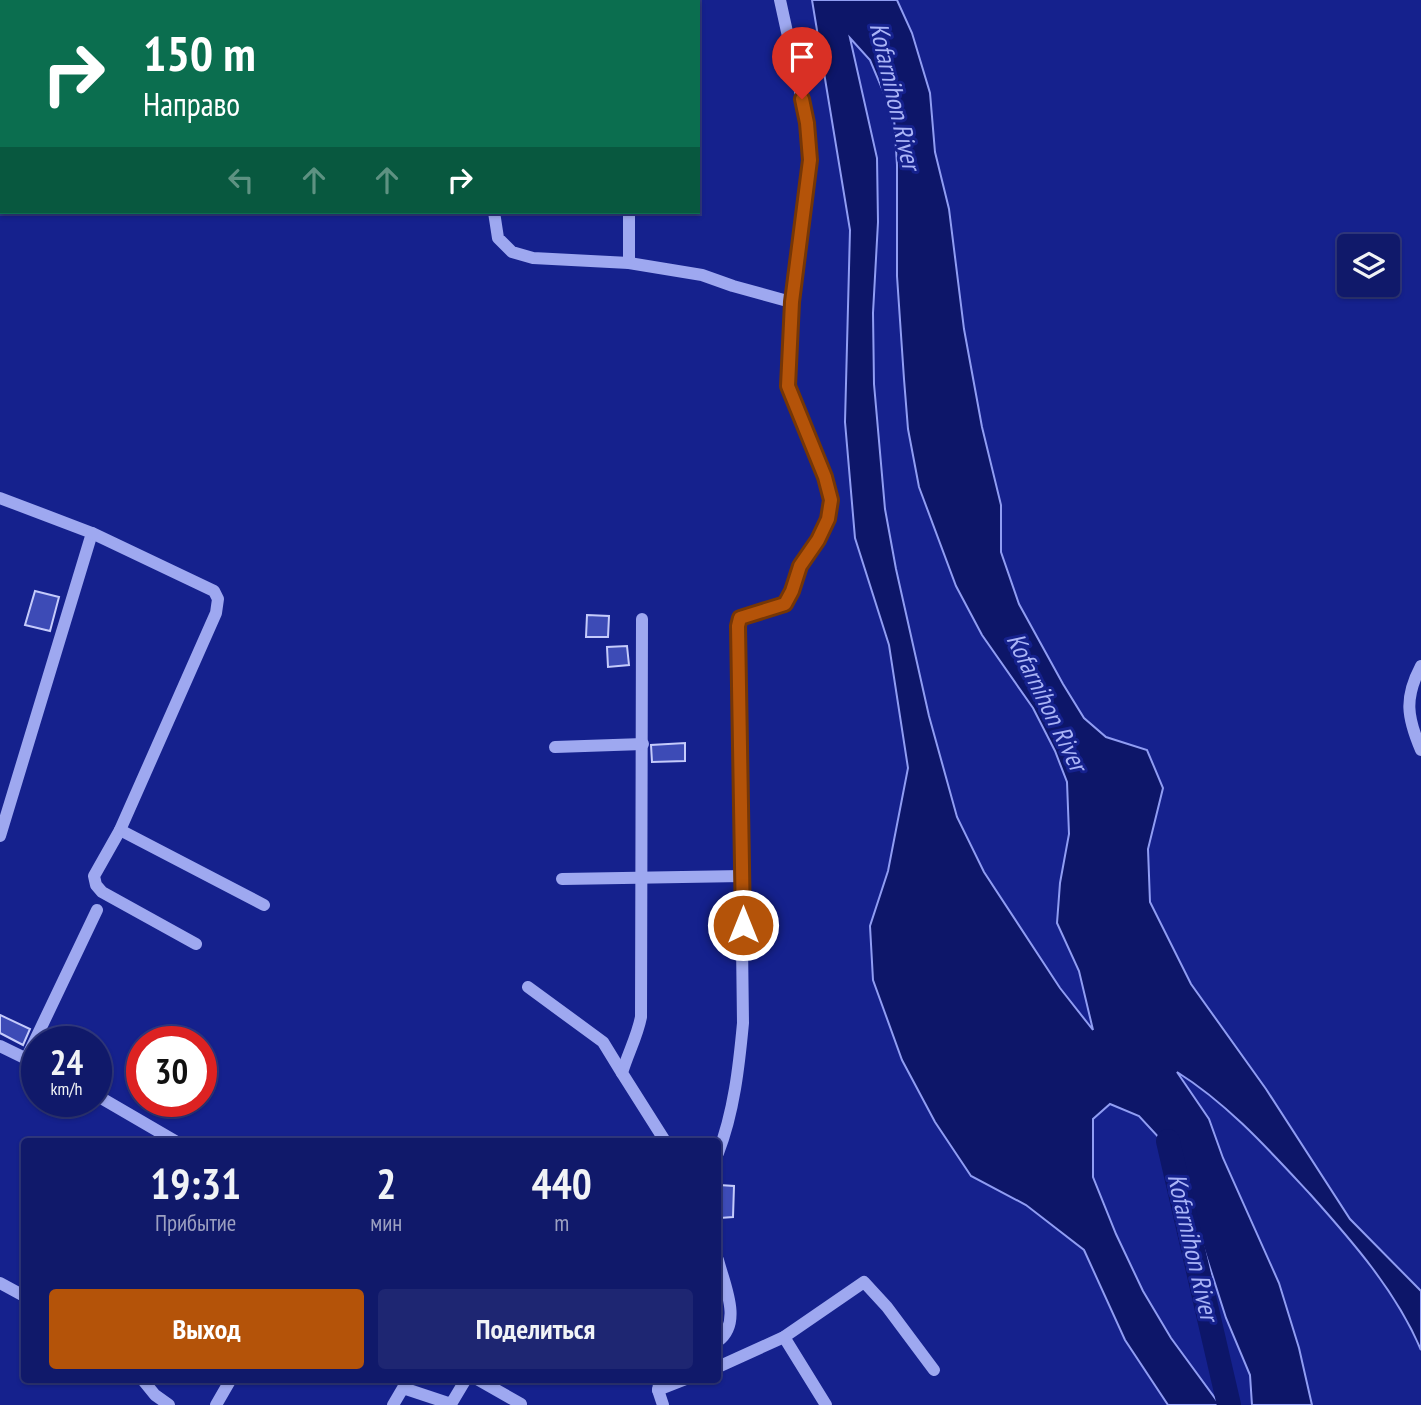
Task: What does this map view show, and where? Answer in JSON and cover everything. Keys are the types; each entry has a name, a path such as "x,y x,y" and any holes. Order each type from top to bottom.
{"street":[{"path":"721,1146 734,1091 743,1023 738,626 740,618 785,604 800,566 818,540 828,519 831,500 825,477 788,386 792,302 810,160 807,123 780,0"},
{"path":"494,214 498,238 512,252 533,258 629,263 702,275 792,302"},
{"path":"629,214 629,263"},
{"path":"0,498 92,533 214,591 218,604 120,830 94,876 96,885 102,892 197,944"},
{"path":"0,836 92,533"},
{"path":"622,1073 637,1038 641,1017 642,619"},
{"path":"1421,666 1410,690 1408,710 1421,750"},
{"path":"555,747 643,744"},
{"path":"120,830 264,905"},
{"path":"562,879 743,876"},
{"path":"47,1026 97,910"},
{"path":"528,987 603,1042 663,1138"},
{"path":"0,1046 21,1056"},
{"path":"112,1104 170,1138"},
{"path":"721,1273 731,1317 721,1339"},
{"path":"721,1366 784,1338 864,1282 887,1307 934,1370"},
{"path":"0,1283 21,1294"},
{"path":"784,1338 825,1405"},
{"path":"145,1383 155,1395 169,1405"},
{"path":"216,1405 229,1383"},
{"path":"393,1405 406,1384 451,1404 464,1383"},
{"path":"484,1383 520,1404"},
{"path":"659,1384 663,1405"}],"water":[{"path":"812,0 897,0 912,33 930,93 935,152 949,209 964,329 982,427 1001,505 1001,552 1019,604 1084,718 1106,737 1147,750 1163,788 1148,849 1150,902 1191,984 1266,1089 1350,1219 1421,1291 1421,1350 1386,1287 1326,1212 1247,1128 1214,1098 1177,1072 1209,1119 1223,1158 1279,1283 1299,1348 1312,1405 1252,1405 1250,1375 1226,1318 1189,1202 1163,1142 1139,1116 1110,1104 1093,1119 1093,1177 1143,1291 1171,1338 1220,1405 1168,1405 1125,1340 1084,1250 1026,1205 971,1176 935,1122 902,1060 873,980 870,926 888,871 908,768 889,645 855,538 845,422 850,230","holes":["850,38 870,60 894,117 897,276 908,429 919,487 956,586 982,635 1033,708 1067,782 1069,834 1060,883 1057,923 1079,971 1093,1030 1060,988 984,872 957,817 929,716 885,509 874,384 877,158"]}],"building":[{"path":"35,591 59,597 50,631 25,625"},
{"path":"587,615 609,616 608,637 586,637"},
{"path":"627,646 629,665 608,667 607,647"},
{"path":"685,743 685,761 652,762 651,745"},
{"path":"0,1015 24,1026 21,1026 21,1044 0,1033"},
{"path":"721,1185 734,1186 733,1217 721,1218"}],"waterway":[{"name":"Kofarnihon River","path":"1168,1141 1229,1405"}],"route":[{"path":"743,925 738,626 740,618 785,604 800,566 818,540 828,519 831,500 825,477 788,386 792,302 810,160 802,99"}]}
